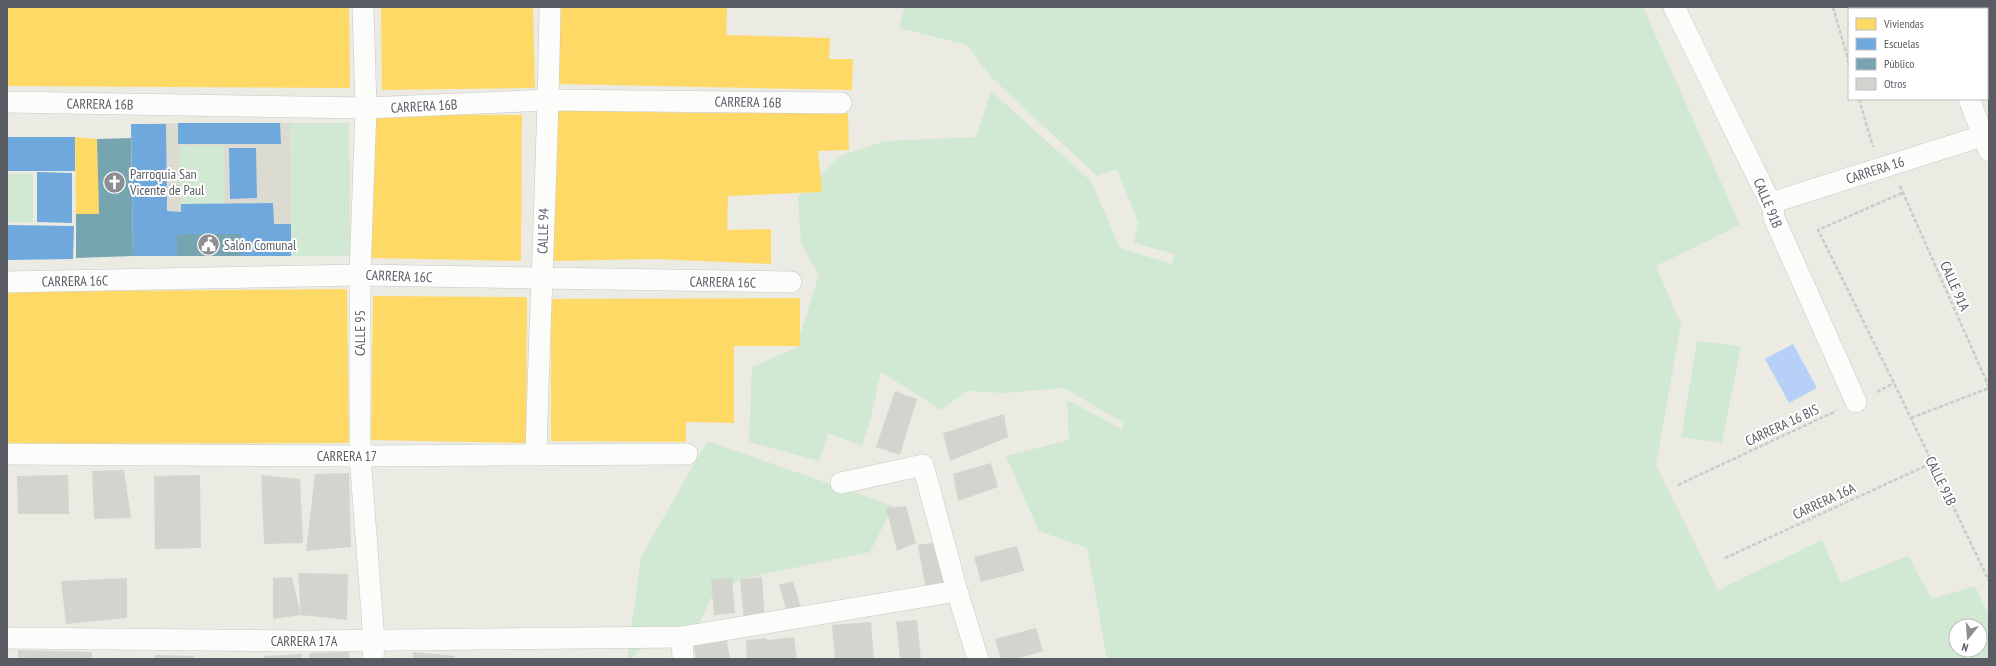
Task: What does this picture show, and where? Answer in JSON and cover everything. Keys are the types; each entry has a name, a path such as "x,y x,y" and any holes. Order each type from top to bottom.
{"street":[{"name":"CALLE 95","path":"363,7 366,108 360,275 360,456 373,650"},
{"name":"CALLE 94","path":"536,454 541,279 549,100 550,7"},
{"name":"CALLE 91B","path":"1674,7 1773,208 1774,218 1856,402"},
{"name":"CARRERA 16B","path":"7,102 366,108 549,100 841,103"},
{"path":"1969,100 1985,143"},
{"name":"CARRERA 16","path":"1773,208 1777,201 1880,169 1985,143"},
{"name":"CARRERA 16C","path":"7,282 360,275 792,282"},
{"name":"CARRERA 17","path":"7,454 360,456 688,454"},
{"path":"841,483 924,465 957,590 978,659"},
{"name":"CARRERA 17A","path":"7,638 373,650 601,638 682,637 957,590"},
{"path":"682,637 683,659"}],"path":[{"path":"1833,7 1848,60"},
{"path":"1859,100 1880,169"},
{"name":"CALLE 91A","path":"1818,230 1902,193 1989,387"},
{"name":"CALLE 91B","path":"1818,230 1894,383 1989,581"},
{"name":"CARRERA 16 BIS","path":"1678,485 1894,383"},
{"path":"1911,418 1989,387"},
{"name":"CARRERA 16A","path":"1725,558 1932,463"}],"shaded area":[{"path":"349,123 350,256 133,256 131,124"}],"green space":[{"path":"905,7 1643,7 1740,225 1656,266 1681,324 1656,465 1718,590 1822,540 1841,583 1908,556 1932,599 1975,586 1989,616 1989,659 1107,659 1087,548 1039,531 1006,456 1069,440 1067,400 1122,429 1124,423 1064,388 1005,393 967,391 941,410 881,372 871,417 862,446 828,433 819,461 749,442 752,367 800,346 800,335 819,275 801,244 798,197 842,155 885,141 976,137 991,91 1091,181 1120,248 1172,264 1174,254 1134,243 1138,222 1117,169 1097,176 990,76 967,45 899,28"},
{"path":"290,123 349,123 350,256 291,256"},
{"path":"224,145 225,203 181,204 180,146"},
{"path":"7,174 33,174 33,222 7,222"},
{"path":"1697,341 1741,346 1722,443 1681,437"},
{"path":"707,441 893,506 870,552 741,579 710,599 698,627 660,632 631,659 627,659 641,557"}],"water":[{"path":"1793,344 1817,388 1789,403 1765,359"}],"building: Viviendas":[{"path":"7,7 349,7 350,88 7,86"},
{"path":"381,7 533,7 535,88 382,90"},
{"path":"560,7 727,7 726,35 830,38 829,59 853,59 852,90 558,84"},
{"path":"554,110 696,113 848,113 849,150 818,151 822,192 728,196 727,230 771,229 771,264 655,259 551,261"},
{"path":"373,114 522,115 521,261 371,258"},
{"path":"75,137 97,139 99,214 76,214"},
{"path":"347,289 349,443 7,444 7,292"},
{"path":"373,296 527,297 526,443 371,440"},
{"path":"800,298 800,346 734,346 734,423 686,422 686,442 551,441 551,299"}],"building: Escuelas":[{"path":"178,123 280,123 281,144 178,144"},
{"path":"131,124 166,124 167,211 181,212 181,204 273,203 274,224 291,224 291,256 241,256 241,234 177,234 177,256 133,256"},
{"path":"7,137 75,137 75,171 7,171"},
{"path":"229,148 256,148 257,198 230,199"},
{"path":"37,172 72,173 72,223 37,222"},
{"path":"7,225 74,226 73,259 7,260"}],"building: Público":[{"name":"Parroquia San Vicente de Paul","path":"131,138 133,256 76,258 76,214 99,214 97,139"},
{"name":"Salón Comunal","path":"177,234 241,234 241,256 177,256"}],"building: Otros":[{"path":"895,391 917,399 900,455 876,447"},
{"path":"1004,414 1008,437 950,461 943,433"},
{"path":"991,463 998,487 958,501 953,474"},
{"path":"124,470 131,518 94,519 92,471"},
{"path":"349,473 351,547 306,551 315,474"},
{"path":"68,475 69,514 18,514 17,476"},
{"path":"200,475 201,548 155,549 154,476"},
{"path":"261,475 300,479 303,543 264,544"},
{"path":"906,506 916,543 897,551 886,508"},
{"path":"937,542 945,587 926,590 918,545"},
{"path":"1017,546 1024,571 981,582 974,557"},
{"path":"298,573 348,574 347,620 301,615"},
{"path":"292,577 301,615 273,619 273,578"},
{"path":"762,577 765,620 744,622 740,579"},
{"path":"127,578 127,618 66,624 61,581"},
{"path":"732,578 735,613 714,615 711,579"},
{"path":"793,581 801,608 787,612 779,585"},
{"path":"917,620 921,659 900,659 896,622"},
{"path":"871,622 874,659 835,659 832,625"},
{"path":"1036,628 1043,651 1016,659 1001,659 995,639"},
{"path":"726,635 730,659 696,659 693,640"},
{"path":"794,637 797,659 747,659 746,640 766,638 768,640"},
{"path":"18,650 92,652 92,659 18,659"},
{"path":"349,652 349,659 309,659 309,653"},
{"path":"413,652 455,656 454,659 413,659"},
{"path":"302,654 301,659 263,659 264,656"},
{"path":"155,655 194,656 193,659 155,659"}],"place":[{"name":"Parroquia San Vicente de Paul","path":"115,182"},
{"name":"Salón Comunal","path":"209,245"}]}
